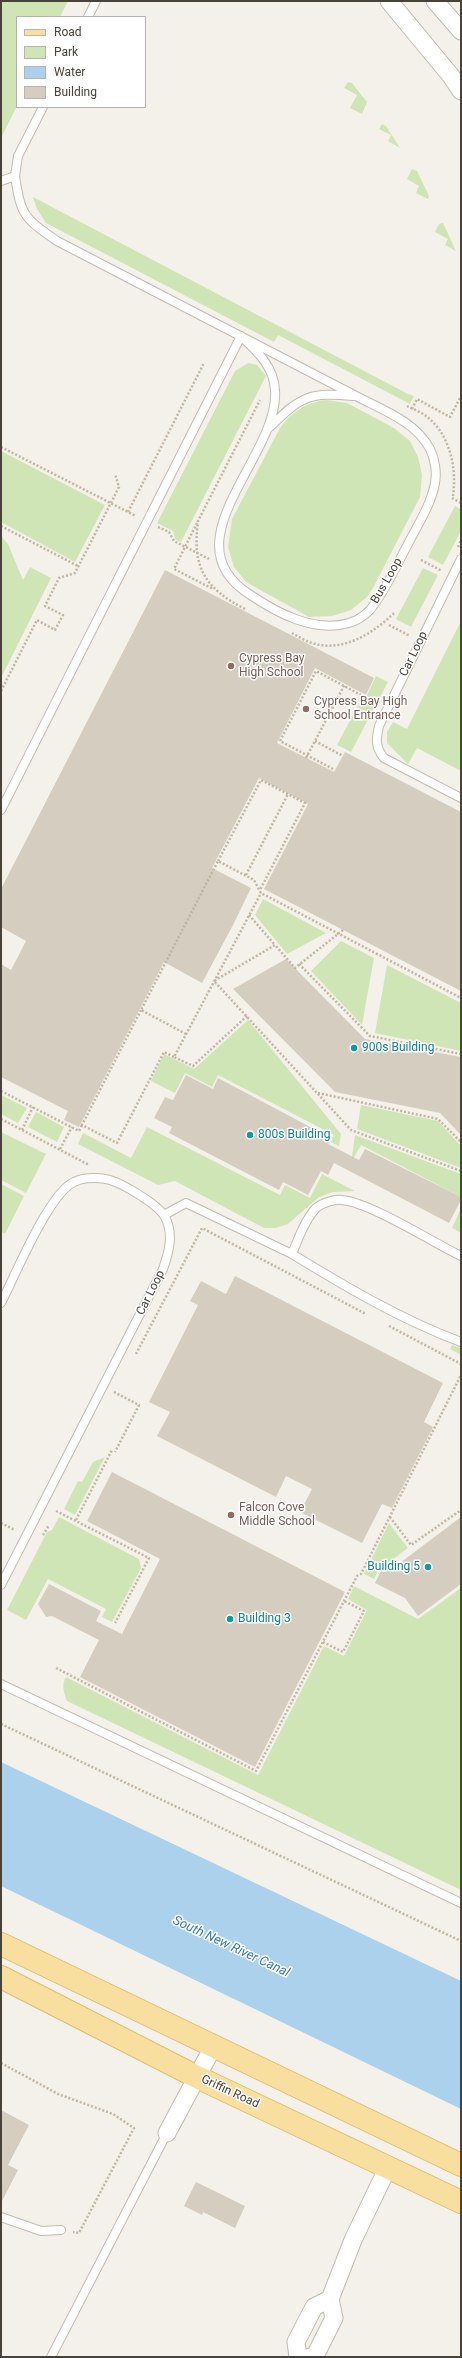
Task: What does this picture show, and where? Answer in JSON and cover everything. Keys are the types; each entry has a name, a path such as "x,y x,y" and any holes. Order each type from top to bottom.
{"main road":[{"path":"1,1944 461,2165"},
{"name":"Griffin Road","path":"1,1977 197,2077 461,2202"}],"street":[{"path":"389,1 451,76 461,91"},
{"path":"435,1 461,32"},
{"path":"167,2133 213,2047"},
{"path":"310,2357 315,2356 334,2318 330,2299 353,2240 388,2167"},
{"path":"298,2357 296,2342 314,2307 330,2299"}],"lane":[{"path":"88,16 96,1"},
{"path":"1,810 241,336 52,237 30,221 19,204 15,176 18,156 42,108"},
{"path":"1,181 15,176"},
{"name":"Bus Loop","path":"241,336 358,397 402,420 416,430 430,449 435,466 435,481 431,499 382,594 368,612 352,622 336,626 320,626 300,621 249,594 236,585 224,566 220,554 219,534 223,517 270,427 286,411 309,397 324,394 358,397"},
{"name":"Bus Loop","path":"241,336 262,357 270,372 275,390 270,427"},
{"name":"Car Loop","path":"461,559 379,726 376,740 378,751 384,758 461,798"},
{"path":"1,1303 51,1206 62,1191 74,1182 91,1178 109,1180 146,1199 164,1215 186,1203 292,1254 338,1282 432,1332 461,1342"},
{"path":"292,1254 308,1220 317,1208 330,1201 342,1200 369,1209 461,1256"},
{"name":"Car Loop","path":"1,1585 163,1269 170,1251 170,1233 164,1215"},
{"path":"1,1684 461,1903"},
{"path":"51,2357 167,2133"},
{"path":"1,2217 41,2232 61,2230"}],"path":[{"path":"128,512 204,363"},
{"path":"248,610 227,600 213,589 174,569 263,394"},
{"path":"412,409 417,399 450,417 461,396"},
{"path":"1,447 169,532 174,541 224,566"},
{"path":"1,691 37,620 55,630 63,615 45,606 59,578 75,572 119,487 115,474"},
{"path":"452,498 461,503"},
{"path":"198,521 195,540 197,553 200,565 213,589"},
{"path":"1,526 78,566"},
{"path":"421,560 444,572"},
{"path":"290,632 312,643 342,644 370,633 395,612"},
{"path":"389,625 411,636"},
{"path":"333,769 307,757 280,741 316,671 361,695"},
{"path":"307,757 344,685"},
{"path":"315,741 343,756"},
{"path":"1,1091 79,1131 261,780 305,802 249,914 174,1057"},
{"path":"246,875 288,794"},
{"path":"218,861 254,880 260,892 461,998"},
{"path":"249,914 295,968 343,930"},
{"path":"214,981 275,945"},
{"path":"299,964 370,1036 461,1054"},
{"path":"214,981 351,1130 461,1171"},
{"path":"141,1010 186,1034"},
{"path":"82,1125 117,1143 164,1052 193,1066 247,1016"},
{"path":"318,1093 438,1118 461,1142"},
{"path":"22,1130 33,1107"},
{"path":"1,1119 81,1160 109,1180"},
{"path":"60,1149 72,1127"},
{"path":"136,1354 202,1228 370,1316"},
{"path":"384,1324 461,1364"},
{"path":"56,1668 256,1771 357,1576 361,1574 461,1375"},
{"path":"76,1520 139,1405 116,1393"},
{"path":"56,1510 148,1558 115,1623"},
{"path":"390,1517 411,1545 461,1510"},
{"path":"323,1642 343,1652 364,1611 344,1601"},
{"path":"1,1724 461,1941"},
{"path":"1,2063 58,2094 113,2114 134,2128 79,2233 61,2230"}],"green space":[{"path":"1,1 68,1 60,16 16,16 16,108 1,138"},
{"path":"348,82 352,83 367,102 362,114 350,108 357,95 344,88"},
{"path":"382,124 386,126 400,148 388,141 391,135 379,129"},
{"path":"412,169 417,171 429,196 428,199 416,193 419,186 407,179"},
{"path":"33,197 414,396 410,404 278,335 274,342 46,223 37,209"},
{"path":"443,223 456,251 445,245 448,239 435,232 439,224"},
{"path":"248,363 257,365 266,376 181,542 175,539 173,531 157,523 235,371"},
{"path":"326,400 347,403 394,428 410,441 418,457 422,475 420,497 367,597 351,610 332,616 309,617 246,582 234,567 228,547 232,519 280,428 295,412 312,403"},
{"path":"1,451 105,505 75,562 1,522"},
{"path":"455,506 461,509 461,531 443,565 428,557"},
{"path":"1,536 8,544 23,580 30,567 51,578 1,678"},
{"path":"423,568 438,575 411,627 396,619"},
{"path":"461,621 461,771 417,748 408,764 387,743 387,732 393,722 407,729"},
{"path":"376,676 388,682 351,752 337,745 363,696 366,697"},
{"path":"263,899 326,933 287,954 255,915"},
{"path":"341,941 374,958 362,1025 311,971"},
{"path":"387,965 461,1003 461,1051 375,1033"},
{"path":"248,1020 341,1134 339,1146 331,1142 334,1135 218,1075 212,1087 185,1073 175,1093 151,1081 164,1054 194,1069"},
{"path":"1,1095 27,1108 18,1123 1,1114"},
{"path":"361,1105 438,1121 461,1146 461,1168 357,1129"},
{"path":"36,1112 64,1127 57,1142 28,1127"},
{"path":"147,1127 280,1195 285,1185 310,1198 322,1174 355,1191 333,1192 319,1197 288,1224 276,1228 264,1228 175,1181 158,1185 78,1144 83,1133 131,1158"},
{"path":"1,1132 46,1154 26,1193 1,1180"},
{"path":"355,1135 461,1174 461,1197 361,1145 351,1163"},
{"path":"1,1184 24,1196 5,1234 1,1232"},
{"path":"461,1208 461,1233 452,1228"},
{"path":"452,1345 461,1348 461,1355 450,1349"},
{"path":"105,1457 75,1515 64,1509 78,1481 82,1482 93,1462"},
{"path":"59,1517 139,1559 141,1568 112,1622 102,1617 106,1609 48,1579 26,1620 7,1610 47,1532 52,1530"},
{"path":"389,1523 408,1548 387,1564 383,1562 374,1579 364,1574"},
{"path":"354,1586 418,1619 461,1588 461,1890 67,1701 63,1686 66,1677 258,1775 324,1646 344,1656 367,1610 348,1599"}],"water":[{"name":"South New River Canal","path":"1,1762 461,1981 461,2109 1,1886"}],"building":[{"name":"Cypress Bay High School","path":"165,570 374,678 366,695 315,668 277,743 334,772 345,752 461,812 461,991 264,889 308,804 259,778 212,868 251,888 233,925 202,983 164,962 79,1127 64,1120 68,1111 1,1077 1,964 11,970 26,941 1,927 1,889"},
{"name":"900s Building","path":"286,959 365,1039 461,1057 461,1135 440,1113 335,1092 233,989"},
{"name":"800s Building","path":"186,1075 213,1089 218,1078 331,1138 328,1144 359,1160 365,1149 461,1197 461,1200 449,1223 334,1163 328,1175 321,1171 308,1195 283,1182 279,1190 169,1133 172,1127 154,1118 165,1097 173,1100"},
{"name":"Falcon Cove Middle School","path":"235,1276 443,1383 424,1422 433,1427 392,1508 382,1504 362,1543 300,1512 312,1489 286,1476 276,1497 157,1436 170,1412 149,1402 198,1305 190,1301 201,1281 226,1294"},
{"name":"Building 3","path":"112,1472 345,1592 255,1767 80,1677 99,1640 52,1616 46,1617 38,1604 49,1584 101,1611 96,1621 122,1634 160,1559 87,1521"},
{"name":"Building 5","path":"461,1517 461,1584 418,1616 405,1598 375,1583 384,1565 392,1569"},
{"path":"1,2110 29,2125 8,2165 18,2170 1,2203"},
{"path":"196,2182 245,2206 235,2228 203,2212 202,2215 184,2206"}],"place":[{"name":"Cypress Bay High School","path":"231,666"},
{"name":"Cypress Bay High School Entrance","path":"306,709"},
{"name":"900s Building","path":"354,1048"},
{"name":"800s Building","path":"250,1135"},
{"name":"Falcon Cove Middle School","path":"231,1515"},
{"name":"Building 5","path":"428,1567"},
{"name":"Building 3","path":"230,1619"}]}
